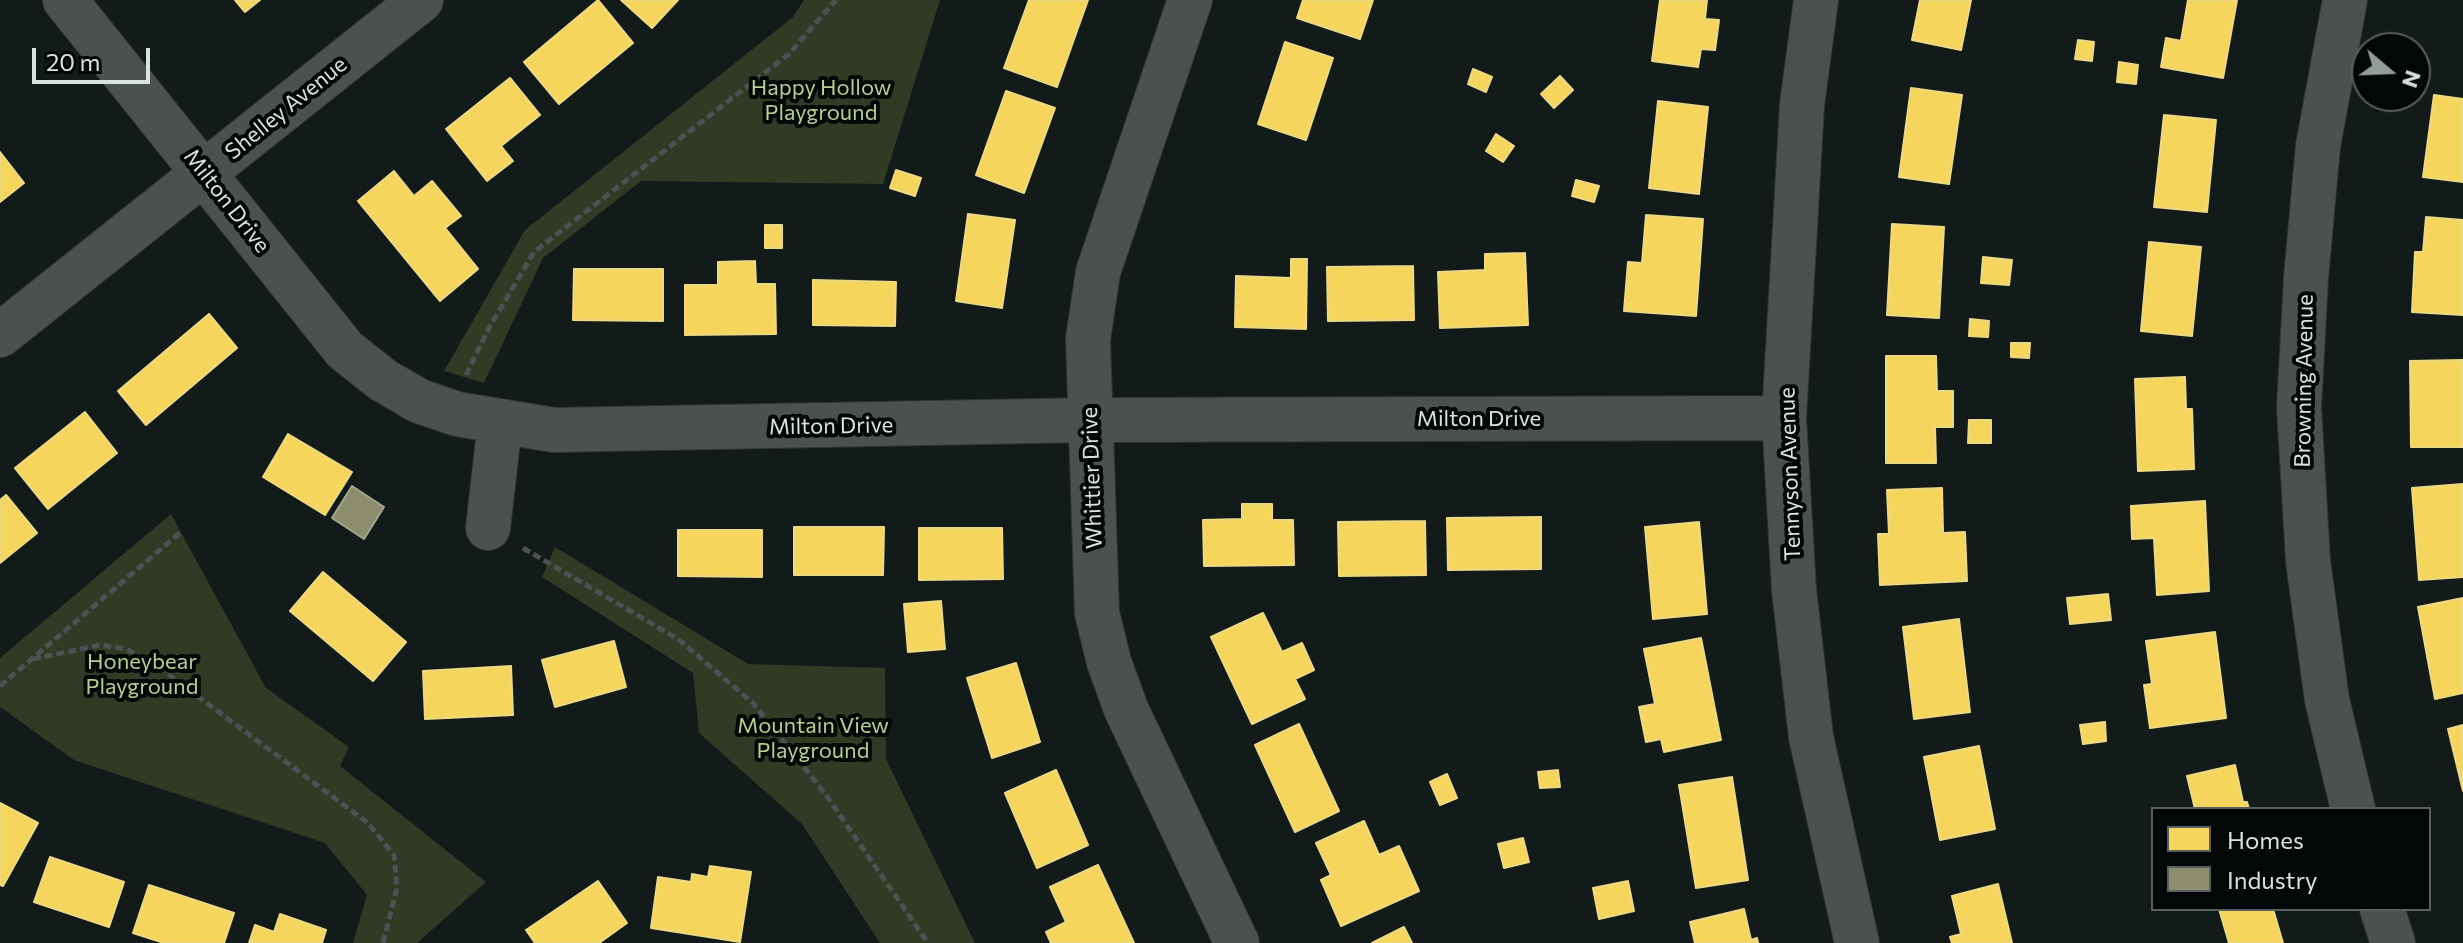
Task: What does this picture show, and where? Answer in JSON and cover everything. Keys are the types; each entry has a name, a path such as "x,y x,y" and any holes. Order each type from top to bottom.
{"street":[{"name":"Milton Drive","path":"65,0 345,350 383,380 419,401 446,411 500,423 554,430 1089,420 1784,418"},
{"name":"Shelley Avenue","path":"0,335 421,0"},
{"name":"Whittier Drive","path":"1190,0 1098,272 1088,339 1097,613 1109,662 1132,722 1237,943"},
{"name":"Tennyson Avenue","path":"1816,0 1802,105 1784,418 1794,590 1811,737 1857,943"},
{"name":"Browning Avenue","path":"2345,0 2318,146 2299,407 2310,576 2327,700 2353,807"},
{"path":"488,528 500,423"},
{"path":"2383,911 2393,943"}],"path":[{"path":"446,411 489,328 534,252 789,54 836,0"},
{"path":"488,528 678,639 753,703 826,795 928,943"},
{"path":"0,686 181,532"},
{"path":"33,659 100,645 126,649 153,663 368,823 394,855 397,888 383,943"}],"green space":[{"name":"Happy Hollow Playground","path":"804,0 940,0 883,184 641,181 543,258 484,383 444,371 525,230 793,17"},
{"name":"Honeybear Playground","path":"171,514 266,688 349,747 340,766 486,882 417,943 353,943 367,895 325,843 74,760 0,707 0,658"},
{"name":"Mountain View Playground","path":"555,547 748,664 885,668 886,759 975,943 880,943 802,824 699,733 693,673 542,577"}],"building: Homes":[{"path":"235,0 260,0 245,12"},
{"path":"598,0 633,43 559,104 524,62"},
{"path":"621,0 678,0 652,28"},
{"path":"1029,0 1088,0 1057,87 1004,68"},
{"path":"1303,0 1373,0 1360,39 1297,18"},
{"path":"1660,0 1707,0 1705,19 1719,20 1715,50 1701,49 1698,67 1652,61"},
{"path":"1920,0 1971,0 1961,50 1912,40"},
{"path":"2188,0 2237,0 2223,78 2161,67 2166,38 2181,41"},
{"path":"2078,40 2094,42 2092,61 2075,59"},
{"path":"1285,42 1333,58 1306,140 1258,124"},
{"path":"2119,62 2138,65 2136,84 2117,82"},
{"path":"1473,69 1492,77 1486,92 1468,84"},
{"path":"1560,76 1573,90 1554,108 1541,94"},
{"path":"510,78 540,115 501,146 513,161 487,181 446,129"},
{"path":"1911,88 1962,95 1949,184 1899,177"},
{"path":"1006,91 1055,108 1024,193 976,175"},
{"path":"2434,95 2463,99 2463,182 2423,177"},
{"path":"1658,101 1708,107 1699,194 1649,188"},
{"path":"2164,115 2216,120 2207,212 2154,207"},
{"path":"1496,134 1514,146 1503,162 1486,151"},
{"path":"0,152 24,183 0,202"},
{"path":"896,170 921,178 915,196 890,188"},
{"path":"394,171 414,196 432,181 461,216 445,228 478,269 440,301 358,201"},
{"path":"1576,180 1599,186 1594,202 1572,196"},
{"path":"968,214 1015,220 1002,308 956,301"},
{"path":"1646,215 1703,219 1696,316 1624,311 1628,262 1642,263"},
{"path":"2426,217 2463,220 2463,315 2412,312 2415,252 2423,252"},
{"path":"1892,224 1944,227 1939,318 1887,315"},
{"path":"765,225 782,225 782,248 765,248"},
{"path":"2149,242 2201,247 2192,336 2141,331"},
{"path":"1525,253 1528,325 1440,328 1438,272 1485,270 1485,254"},
{"path":"1983,257 2012,260 2009,285 1981,283"},
{"path":"1291,259 1307,259 1306,329 1235,327 1236,276 1291,278"},
{"path":"755,261 756,284 775,284 776,334 685,335 685,285 718,285 718,262"},
{"path":"1413,266 1414,320 1328,321 1327,267"},
{"path":"574,269 663,269 663,321 573,320"},
{"path":"813,280 896,282 895,326 813,325"},
{"path":"209,314 237,348 146,425 118,391"},
{"path":"1970,319 1989,321 1988,337 1969,336"},
{"path":"2011,343 2030,343 2029,358 2011,357"},
{"path":"1886,356 1936,356 1937,391 1953,391 1953,427 1935,427 1936,463 1886,463"},
{"path":"2463,360 2463,447 2411,447 2410,361"},
{"path":"2185,377 2186,409 2192,409 2194,469 2138,471 2135,379"},
{"path":"85,412 117,453 48,509 15,468"},
{"path":"1969,420 1991,420 1991,443 1968,443"},
{"path":"288,434 352,472 325,515 263,477"},
{"path":"2463,484 2463,577 2419,580 2412,488"},
{"path":"1942,488 1943,533 1965,532 1967,581 1880,585 1878,534 1889,534 1887,490"},
{"path":"6,495 37,533 0,563 0,500"},
{"path":"2205,501 2209,591 2157,595 2154,538 2132,539 2131,506"},
{"path":"1242,504 1272,504 1272,520 1293,520 1294,565 1204,566 1203,520 1242,519"},
{"path":"1541,517 1541,569 1448,570 1447,518"},
{"path":"1425,521 1426,575 1339,576 1338,522"},
{"path":"1699,522 1707,614 1653,619 1645,527"},
{"path":"794,527 884,527 883,575 794,575"},
{"path":"919,528 1002,528 1003,579 919,580"},
{"path":"678,530 762,530 762,577 678,576"},
{"path":"323,572 406,642 373,681 290,611"},
{"path":"2108,594 2111,620 2070,624 2067,598"},
{"path":"2463,598 2463,693 2435,699 2418,607"},
{"path":"941,601 945,649 908,652 904,604"},
{"path":"1263,613 1282,652 1302,643 1314,670 1295,679 1305,699 1252,724 1211,637"},
{"path":"1959,619 1970,712 1914,719 1903,627"},
{"path":"2215,632 2226,718 2150,728 2144,685 2152,684 2146,641"},
{"path":"1701,638 1721,740 1664,752 1661,739 1646,742 1639,707 1655,704 1644,649"},
{"path":"614,641 626,687 555,707 542,660"},
{"path":"1016,663 1040,742 992,758 967,678"},
{"path":"511,666 513,715 425,719 423,671"},
{"path":"2105,722 2106,741 2083,744 2080,725"},
{"path":"1299,724 1339,811 1295,832 1255,745"},
{"path":"2463,725 2463,791 2448,729"},
{"path":"1979,746 1995,829 1940,840 1924,757"},
{"path":"2235,765 2243,802 2247,802 2248,807 2195,807 2187,776"},
{"path":"1056,770 1088,845 1037,868 1005,793"},
{"path":"1558,770 1560,787 1540,788 1538,772"},
{"path":"1447,774 1457,798 1440,805 1430,782"},
{"path":"1732,777 1748,880 1696,888 1679,785"},
{"path":"0,803 38,823 3,886 0,885"},
{"path":"1364,821 1379,855 1399,846 1419,891 1341,926 1321,880 1331,875 1316,843"},
{"path":"1523,838 1529,862 1504,868 1498,844"},
{"path":"50,857 124,882 109,927 34,902"},
{"path":"1098,865 1134,943 1051,943 1046,932 1066,922 1050,887"},
{"path":"710,866 751,872 740,942 651,928 658,877 691,882 692,874 708,877"},
{"path":"598,881 627,923 599,943 535,943 526,930"},
{"path":"1628,881 1634,911 1599,919 1593,888"},
{"path":"1998,884 2012,943 1952,943 1950,937 1961,934 1952,896"},
{"path":"149,885 234,913 224,943 164,943 133,933"},
{"path":"1744,909 1751,940 1757,938 1758,943 1695,943 1690,922"},
{"path":"2220,911 2274,911 2283,943 2229,943"},
{"path":"280,914 326,930 322,943 249,943 255,925 274,932"},
{"path":"1404,927 1412,943 1372,943"}],"building: Industry":[{"path":"352,486 384,507 364,539 332,518"}]}
